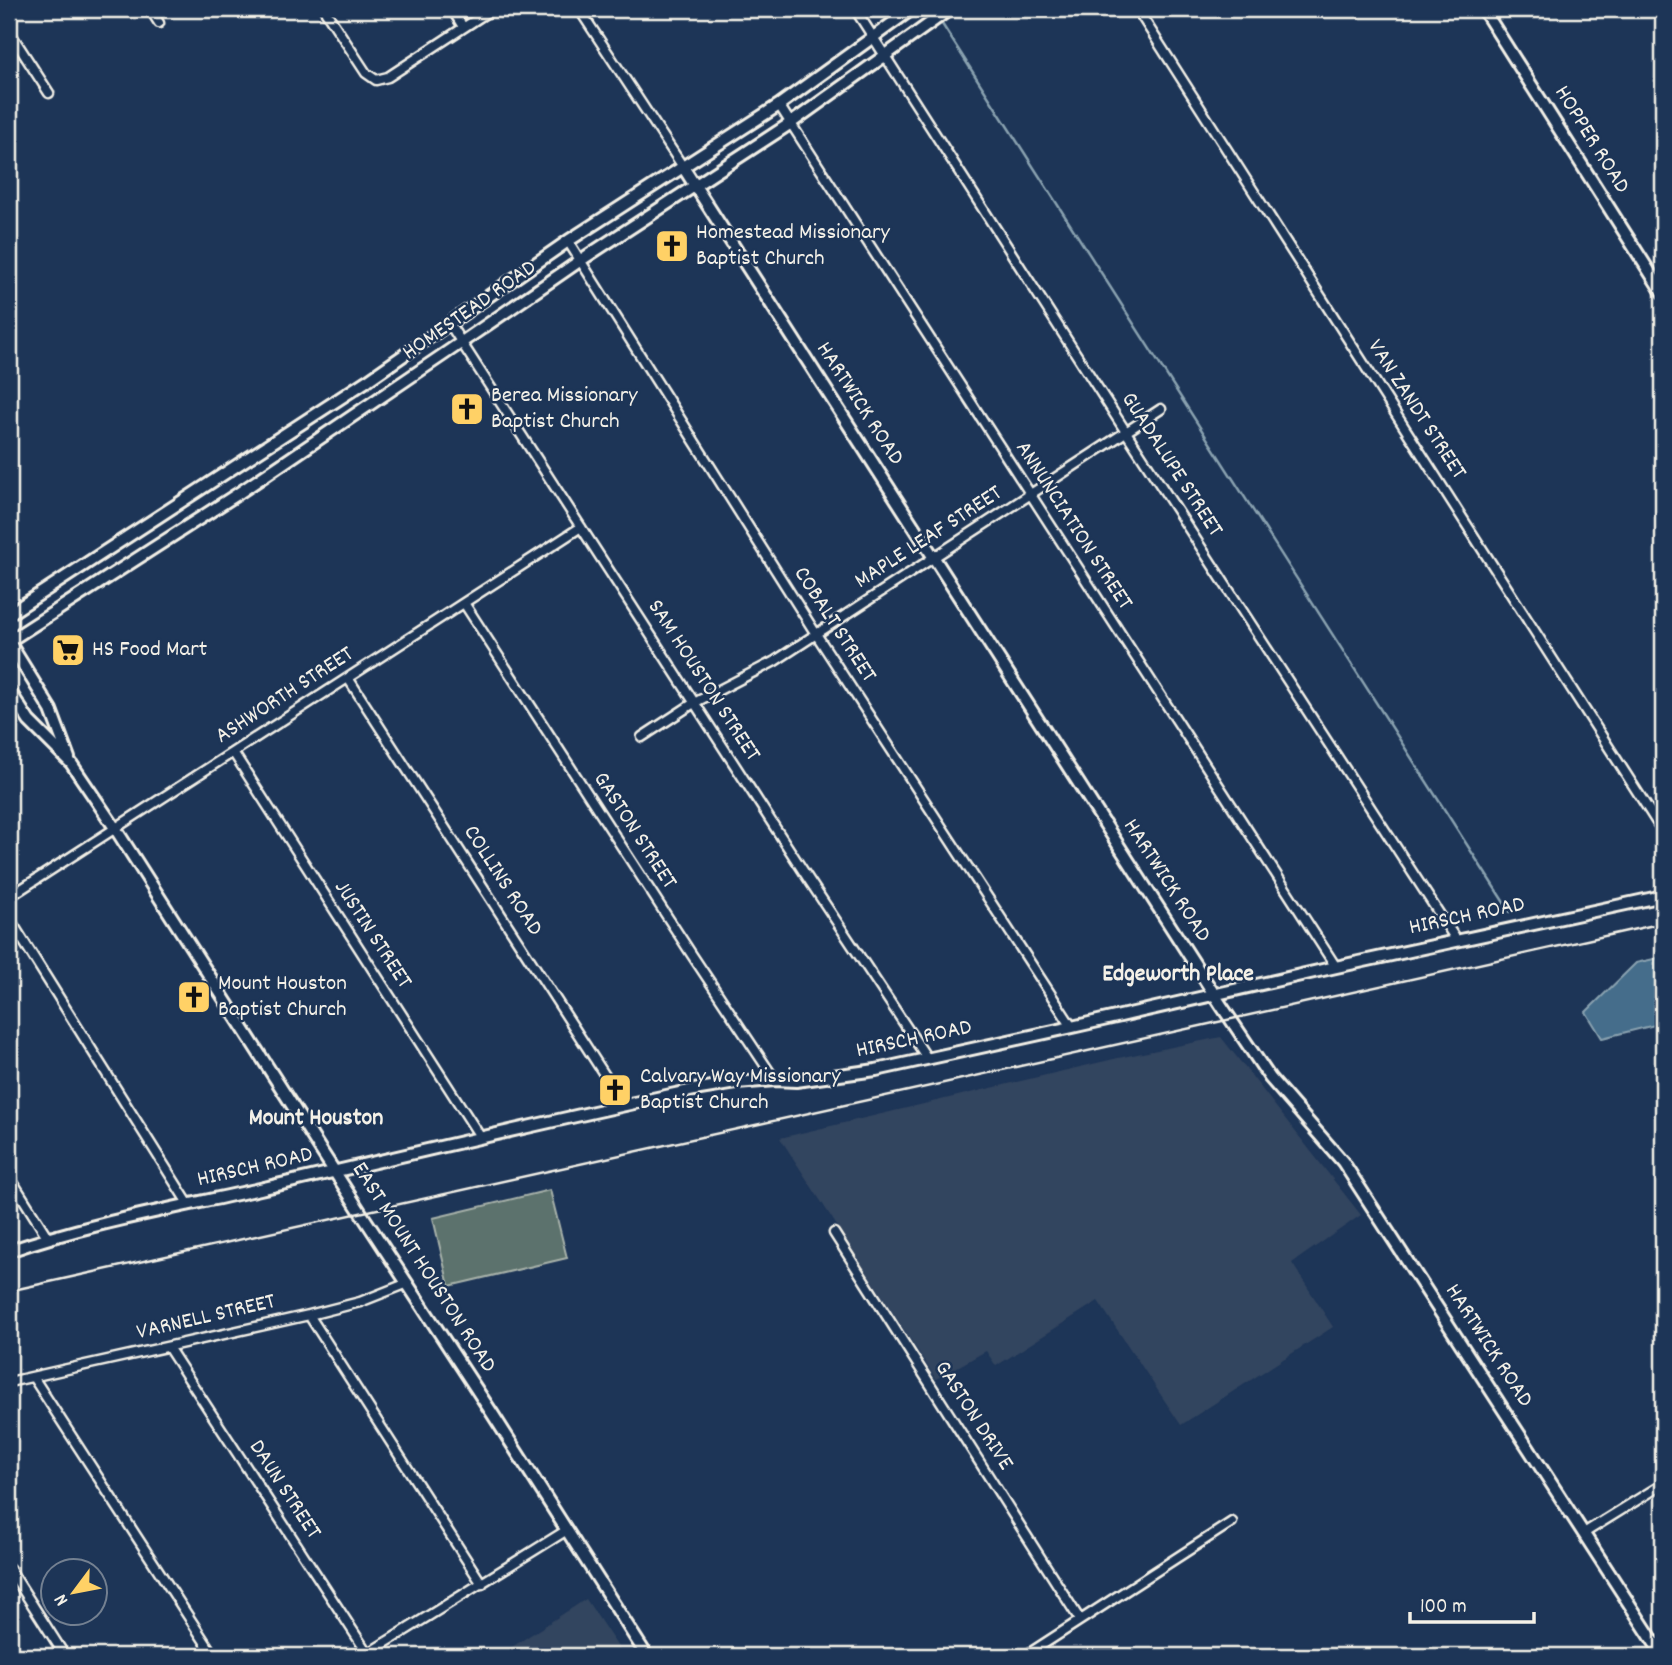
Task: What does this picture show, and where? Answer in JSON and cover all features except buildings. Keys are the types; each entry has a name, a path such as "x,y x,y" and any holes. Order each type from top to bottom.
{"main road":[{"name":"HOMESTEAD ROAD","path":"9,614 342,396 568,241 779,105 912,9"},
{"name":"HOMESTEAD ROAD","path":"9,642 236,495 581,260 791,123 950,9"},
{"name":"HOPPER ROAD","path":"1483,9 1663,293"},
{"name":"HARTWICK ROAD","path":"683,167 1214,994 1270,1078 1343,1163 1663,1656"},
{"path":"342,396 358,413"},
{"path":"222,475 236,495"},
{"path":"117,543 131,563"},
{"name":"EAST MOUNT HOUSTON ROAD","path":"9,642 51,710 71,764"},
{"name":"EAST MOUNT HOUSTON ROAD","path":"9,690 29,721 71,764 115,828 646,1656"},
{"name":"HIRSCH ROAD","path":"9,1251 94,1225 624,1105 723,1085 775,1080 796,1081 876,1070 1663,896"}],"street":[{"path":"150,9 159,23"},
{"path":"324,9 366,73 376,80 388,77 492,9"},
{"path":"452,9 463,27"},
{"path":"579,9 683,167"},
{"name":"GUADALUPE STREET","path":"855,9 1457,941"},
{"name":"VAN ZANDT STREET","path":"1137,9 1663,832"},
{"path":"9,31 49,93"},
{"name":"ANNUNCIATION STREET","path":"779,105 1336,967"},
{"name":"COBALT STREET","path":"568,241 816,634 1072,1027"},
{"name":"SAM HOUSTON STREET","path":"449,323 927,1058"},
{"name":"MAPLE LEAF STREET","path":"642,737 694,703 775,661 1161,409"},
{"name":"ASHWORTH STREET","path":"9,897 581,527"},
{"name":"GASTON STREET","path":"464,603 775,1080"},
{"name":"COLLINS ROAD","path":"348,678 624,1105"},
{"name":"JUSTIN STREET","path":"233,752 481,1138"},
{"path":"9,918 189,1205"},
{"path":"9,1176 48,1238"},
{"name":"GASTON DRIVE","path":"834,1233 1080,1620"},
{"name":"VARNELL STREET","path":"9,1382 309,1315 360,1301 408,1283"},
{"path":"309,1315 482,1584"},
{"name":"DAUN STREET","path":"168,1346 366,1655"},
{"path":"33,1377 214,1656"},
{"path":"1584,1533 1663,1484"},
{"path":"1025,1656 1232,1522"},
{"path":"366,1655 567,1530"},
{"path":"9,1568 65,1656"}],"shaded area":[{"path":"1663,957 1663,1023 1602,1038 1586,1012 1636,963"},
{"path":"1221,1037 1361,1215 1292,1263 1333,1327 1181,1425 1098,1301 996,1366 986,1351 936,1379 780,1138 1118,1058"},
{"path":"586,1599 624,1656 498,1656"}],"green space":[{"path":"550,1190 567,1258 449,1286 433,1218"}],"waterway":[{"path":"942,24 1510,912"}],"railway":[{"path":"9,1291 1663,923"}],"place":[{"name":"Homestead Missionary Baptist Church","path":"672,246"},
{"name":"Berea Missionary Baptist Church","path":"467,409"},
{"name":"HS Food Mart","path":"68,650"},
{"name":"Mount Houston Baptist Church","path":"194,997"},
{"name":"Calvary Way Missionary Baptist Church","path":"615,1090"}],"district":[{"name":"Edgeworth Place","path":"1178,975"},
{"name":"Mount Houston","path":"316,1119"}]}
